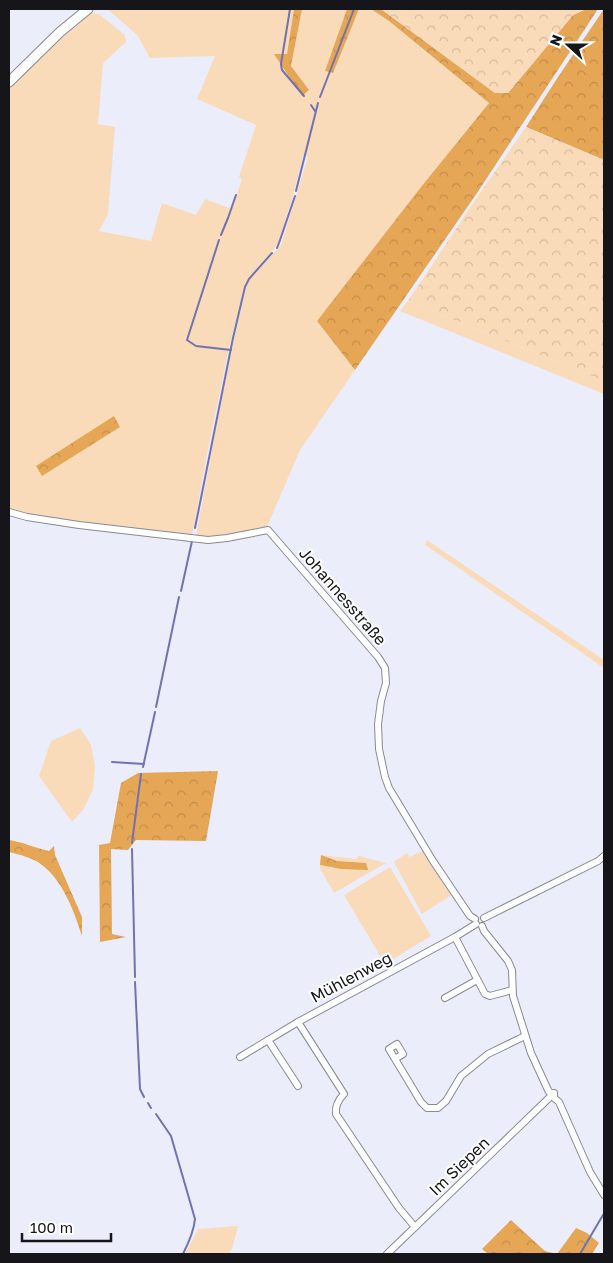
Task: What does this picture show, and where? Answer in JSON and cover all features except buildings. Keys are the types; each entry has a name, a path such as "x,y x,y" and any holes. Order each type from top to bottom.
{"main road":[{"path":"9,82 60,32 88,9"}],"street":[{"name":"Johannesstraße","path":"9,512 27,517 79,525 208,540 268,530 378,657 385,668 386,683 378,724 379,749 389,788 433,861 470,916 478,923 508,961 512,970 513,996 531,1053 551,1096 559,1102 590,1172 604,1195"},
{"name":"Mühlenweg","path":"240,1057 298,1022 478,923 480,916 484,918 598,861 604,856"},
{"path":"454,937 484,993 488,995 512,990"},
{"path":"445,998 477,980"},
{"path":"298,1022 344,1094 336,1107 336,1114 399,1208 415,1227"},
{"path":"395,1059 421,1102 428,1108 438,1108 446,1101 461,1076 488,1054 525,1036"},
{"path":"268,1040 298,1086"},
{"name":"Im Siepen","path":"387,1254 551,1096"}],"green space":[{"path":"107,9 294,9 287,54 275,55 309,90 291,66 302,9 347,9 325,71 332,73 359,9 371,9 389,21 489,103 317,321 355,370 300,450 267,527 223,536 196,536 216,428 246,288 250,279 281,245 308,157 303,156 278,244 246,282 229,348 192,536 190,538 9,512 9,88 47,50 91,13 99,14 125,35 126,42 103,63 98,124 115,127 108,214 99,231 151,241 162,203 196,215 205,199 232,209 242,179 239,177 256,125 197,99 215,56 150,58 138,36"},
{"path":"294,9 302,9 291,66 309,90 302,96 274,54 287,54"},
{"path":"347,9 359,9 333,73 325,71"},
{"path":"371,9 381,9 495,93 508,93 573,15 586,9 598,9 477,193 355,370 317,321 489,103 389,21"},
{"path":"381,9 586,9 573,15 508,93 495,93"},
{"path":"604,9 604,160 526,127"},
{"path":"526,127 604,160 604,381 408,301"},
{"path":"408,301 604,381 604,394 400,311"},
{"path":"114,416 120,427 42,476 36,466"},
{"path":"427,540 604,660 604,668 425,545"},
{"path":"80,728 91,745 95,766 93,790 83,810 72,822 39,776 51,741"},
{"path":"218,771 206,841 136,840 128,850 111,849 112,934 126,937 100,942 99,845 110,843 121,783 138,773"},
{"path":"9,840 49,851 54,846 55,855 82,917 82,936 71,907 56,879 38,862 9,852"},
{"path":"424,850 453,894 422,914 394,862 407,853 410,857"},
{"path":"321,855 356,859 359,856 386,863 334,893 320,865 332,868 365,863 337,861"},
{"path":"321,855 337,861 366,863 368,870 341,869 320,865"},
{"path":"390,867 431,936 385,964 344,895"},
{"path":"511,1220 545,1251 557,1254 488,1254 482,1249"},
{"path":"238,1226 232,1249 228,1254 185,1254 198,1229"},
{"path":"576,1228 587,1233 599,1243 592,1254 557,1254"}],"waterway":[{"path":"290,9 281,64 282,70 304,96"},
{"path":"320,97 354,9"},
{"path":"296,191 318,103"},
{"path":"311,105 315,111"},
{"path":"221,235 236,195"},
{"path":"277,248 295,196"},
{"path":"219,240 187,340 196,346 231,350"},
{"path":"195,528 245,287 249,279 272,253"},
{"path":"181,591 192,541"},
{"path":"156,707 179,597"},
{"path":"143,767 155,712"},
{"path":"112,762 144,764"},
{"path":"132,843 141,774"},
{"path":"132,849 135,977"},
{"path":"135,982 140,1089 144,1097"},
{"path":"148,1103 151,1108"},
{"path":"156,1114 171,1136 195,1219 189,1242 183,1254"},
{"path":"580,1254 603,1215"}]}
